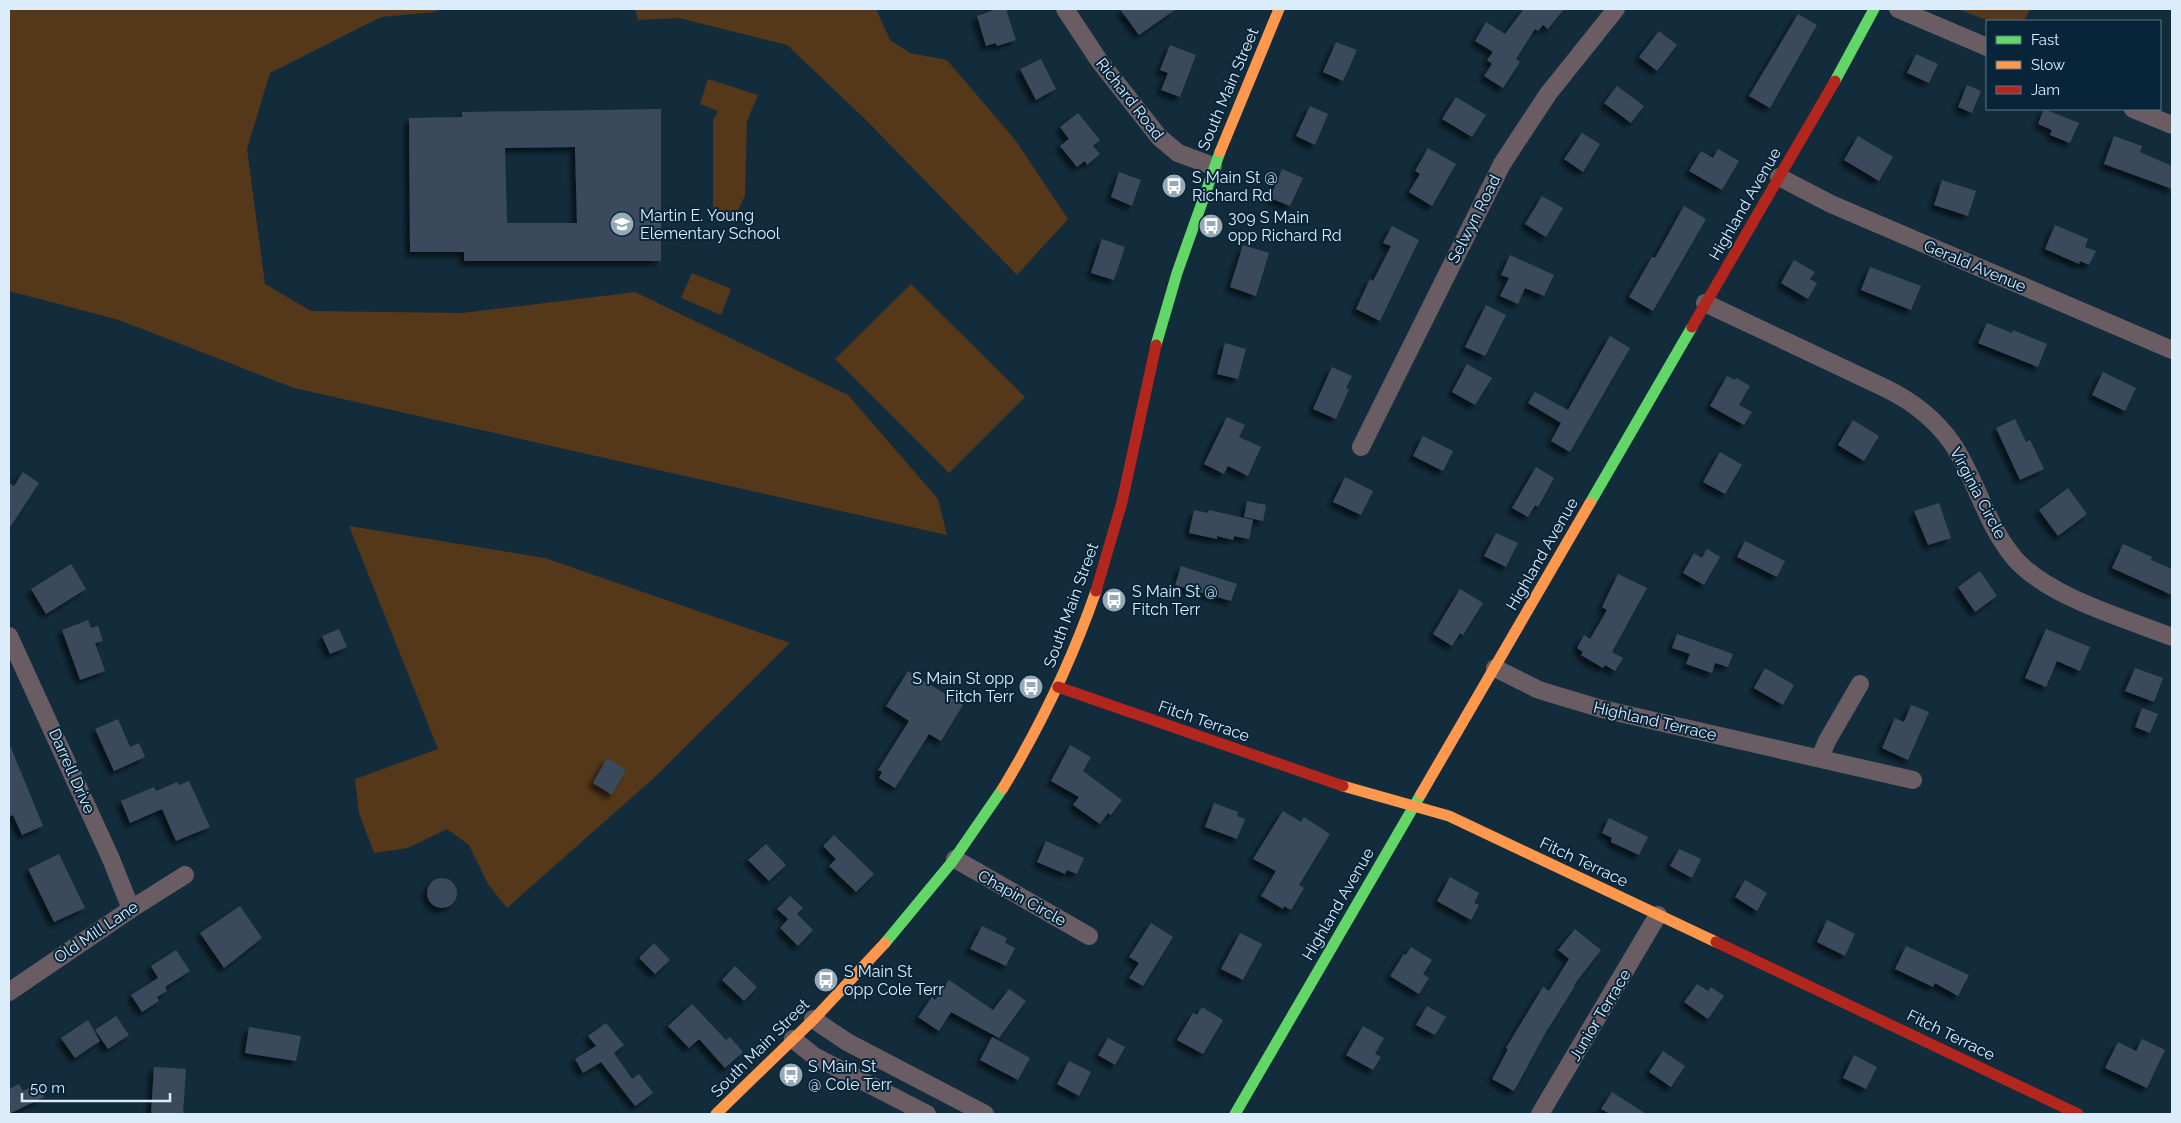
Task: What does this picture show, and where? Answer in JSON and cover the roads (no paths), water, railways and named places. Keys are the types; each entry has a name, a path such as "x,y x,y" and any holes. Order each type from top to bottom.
{"street":[{"name":"Richard Road","path":"1065,9 1100,62 1159,137 1178,153 1213,166"},
{"name":"South Main Street","path":"716,1114 813,1019 904,922 956,859 1011,775 1035,734 1058,687 1090,607 1107,556 1121,503 1162,322 1187,237 1213,166 1278,9"},
{"name":"Selwyn Road","path":"1361,448 1502,164 1548,94 1616,9"},
{"name":"Highland Avenue","path":"1235,1114 1856,44 1874,9"},
{"path":"1898,9 1986,47"},
{"path":"2135,110 2172,125"},
{"name":"Gerald Avenue","path":"1779,177 1831,204 2172,350"},
{"name":"Virginia Circle","path":"1705,303 1885,388 1912,403 1935,423 1952,444 1998,536 2027,570 2066,594 2172,637"},
{"name":"Darrell Drive","path":"9,636 112,859 131,908"},
{"name":"Highland Terrace","path":"1495,668 1540,690 1580,703 1913,780"},
{"path":"1820,758 1827,741 1860,684"},
{"name":"Fitch Terrace","path":"1058,687 1367,794 1449,816 2078,1114"},
{"name":"Chapin Circle","path":"956,859 1089,936"},
{"name":"Old Mill Lane","path":"9,992 131,908 185,875"},
{"name":"Junior Terrace","path":"1540,1114 1658,915"},
{"path":"813,1019 847,1042 985,1114"},
{"path":"793,1039 814,1056 927,1114"}],"place":[{"name":"S Main St @ Richard Rd","path":"1174,186"},
{"name":"Martin E. Young Elementary School","path":"622,224"},
{"name":"309 S Main opp Richard Rd","path":"1211,226"},
{"name":"S Main St @ Fitch Terr","path":"1114,600"},
{"name":"S Main St opp Fitch Terr","path":"1031,687"},
{"name":"S Main St opp Cole Terr","path":"826,980"},
{"name":"S Main St @ Cole Terr","path":"791,1075"}]}
